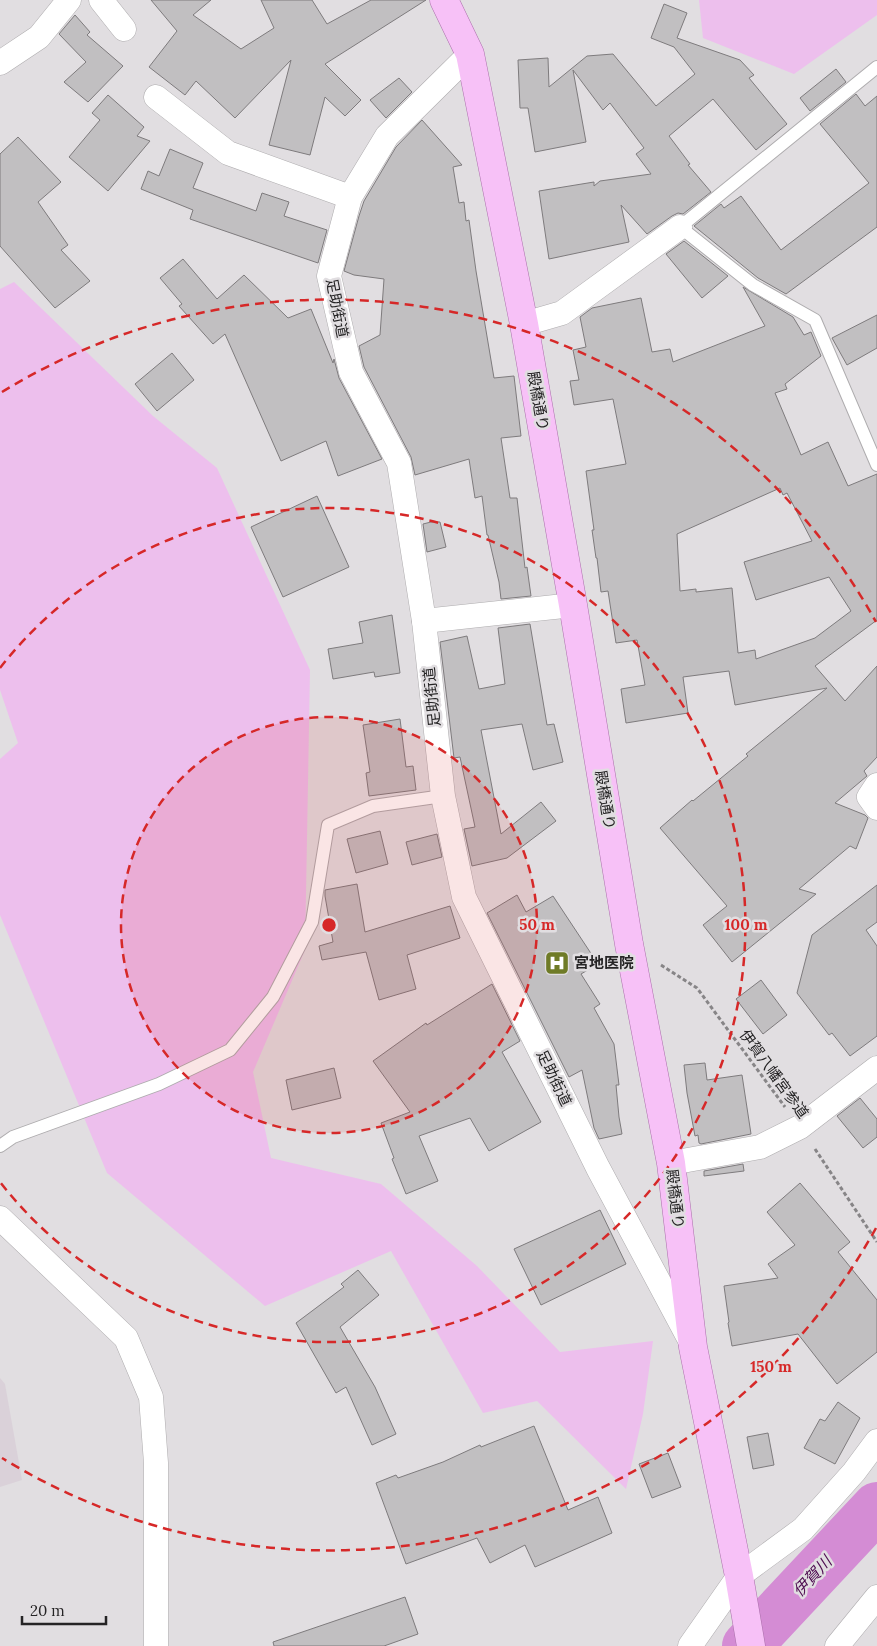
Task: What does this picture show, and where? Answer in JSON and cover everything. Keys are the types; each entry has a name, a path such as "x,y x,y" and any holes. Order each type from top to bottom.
{"main road":[{"name":"殿橋通り","path":"444,0 470,54 524,324 629,944 671,1163 693,1347 739,1576 750,1646"}],"street":[{"path":"0,63 39,38 69,0"},
{"path":"101,0 124,29"},
{"name":"足助街道","path":"470,54 387,136 350,197 329,276 351,372 399,463 424,621 443,796 464,897 598,1168 693,1347"},
{"path":"156,98 228,153 350,197"},
{"path":"524,324 562,313 680,227"},
{"path":"424,621 573,605"},
{"path":"877,785 869,797 877,808"},
{"path":"671,1163 760,1147 800,1127 877,1068"},
{"path":"0,1218 126,1338 151,1397 156,1462 156,1646"},
{"path":"690,1646 739,1576 804,1529 854,1472 877,1441"},
{"path":"844,1638 877,1597"},
{"path":"844,1638 877,1624"}],"lane":[{"path":"877,67 680,227 753,285 815,320 877,465"},
{"path":"0,1146 13,1137 159,1084 230,1050 273,996 312,922 328,825 373,806 443,796"}],"path":[{"name":"伊賀八幡宮参道","path":"629,944 697,988 800,1127 877,1242"}],"shaded area":[{"path":"699,0 877,0 877,15 794,74 703,38"},
{"path":"14,282 153,416 217,468 310,670 305,950 253,1072 271,1158 381,1184 477,1266 560,1352 653,1341 643,1414 626,1489 537,1401 483,1413 391,1251 265,1306 107,1173 0,915 0,759 18,743 0,690 0,289"},
{"path":"0,1378 5,1384 22,1480 0,1487"}],"building":[{"path":"151,0 211,0 193,15 241,49 274,28 261,0 312,0 327,24 371,0 426,0 325,64 361,100 345,116 325,97 310,155 269,145 291,60 235,118 196,81 185,95 149,67 177,31"},
{"path":"664,4 687,13 677,38 740,60 754,75 749,78 787,124 756,150 713,99 669,136 690,164 688,165 711,192 683,214 678,213 672,216 647,234 621,205 629,242 549,259 539,191 594,182 594,186 600,181 651,174 636,154 644,148 610,103 603,110 573,70 586,142 535,152 528,108 520,108 518,60 548,58 549,87 587,56 613,54 656,106 695,74 674,47 651,38"},
{"path":"75,15 90,32 87,35 123,66 88,102 64,82 86,62 59,34"},
{"path":"836,69 846,82 810,111 800,98"},
{"path":"399,78 412,92 386,118 370,100"},
{"path":"856,94 865,106 877,96 877,227 786,294 758,278 694,226 721,204 724,208 741,196 781,250 869,183 820,124"},
{"path":"108,95 144,127 137,136 150,141 108,191 69,157 100,120 92,113"},
{"path":"422,120 462,165 453,167 459,203 464,202 466,221 469,220 494,378 514,376 521,436 501,438 510,498 517,498 525,568 527,567 531,596 501,599 499,582 487,535 482,496 475,498 469,459 415,475 411,457 364,367 359,346 380,335 384,279 354,275 344,271 359,216 364,201 396,147"},
{"path":"18,137 61,182 38,202 68,245 61,250 90,281 55,308 0,246 0,154"},
{"path":"170,149 203,163 193,188 256,211 262,193 289,202 284,216 327,230 318,263 190,219 193,210 141,189 148,171 159,176"},
{"path":"684,241 728,276 702,298 666,254"},
{"path":"183,259 217,299 244,275 288,318 311,309 333,363 334,359 339,378 382,459 338,476 326,441 281,461 225,334 213,344 179,306 182,304 160,278"},
{"path":"743,287 793,317 804,335 811,332 821,356 785,384 787,389 775,393 801,455 828,442 848,486 877,474 877,620 815,666 845,701 877,666 877,757 864,771 867,776 835,803 868,818 856,849 850,846 799,889 816,894 732,962 703,925 727,906 660,828 827,688 735,705 729,671 683,677 688,713 626,723 621,689 645,685 637,640 616,643 608,591 601,592 586,471 626,464 613,399 574,405 570,381 579,380 573,350 586,347 580,317 592,308 641,298 652,352 670,349 673,362 765,326","holes":["780,488 783,495 787,493 812,541 744,562 756,600 829,577 851,611 815,638 756,659 755,650 738,653 732,588 696,592 696,589 680,591 677,534"]},
{"path":"877,315 877,348 847,365 832,338"},
{"path":"172,353 194,380 157,411 135,384"},
{"path":"317,496 349,567 283,597 251,527"},
{"path":"440,522 446,547 427,552 423,524"},
{"path":"392,615 400,673 375,677 374,672 333,679 328,649 363,643 359,622"},
{"path":"530,624 547,725 554,724 563,762 533,770 522,724 481,730 501,834 541,802 556,821 507,858 472,866 464,829 475,827 460,757 454,758 440,642 467,636 479,689 505,684 498,628"},
{"path":"400,719 406,767 413,766 416,790 369,796 366,773 370,772 363,725"},
{"path":"380,831 388,864 356,873 347,839"},
{"path":"437,834 442,857 412,865 406,842"},
{"path":"357,884 365,932 450,906 460,938 407,955 416,989 379,1000 366,952 322,960 319,946 333,942 325,890"},
{"path":"877,885 877,922 866,930 877,946 877,1036 850,1056 832,1033 829,1035 797,993 812,935"},
{"path":"517,895 526,912 553,896 598,964 581,974 600,1004 594,1008 614,1044 619,1085 616,1085 622,1134 599,1139 594,1128 582,1070 569,1077 487,913"},
{"path":"761,980 787,1015 763,1034 736,999"},
{"path":"492,984 520,1041 502,1052 541,1122 489,1151 470,1118 419,1136 438,1181 406,1194 392,1159 394,1158 381,1123 410,1112 373,1061 426,1023 427,1025"},
{"path":"705,1063 707,1080 742,1075 751,1134 699,1143 698,1135 695,1136 684,1065"},
{"path":"334,1068 341,1098 292,1110 286,1080"},
{"path":"860,1098 877,1119 877,1137 863,1148 837,1116"},
{"path":"743,1164 744,1171 704,1176 704,1171"},
{"path":"800,1183 850,1242 838,1252 877,1300 877,1352 837,1384 798,1334 732,1346 724,1286 778,1278 768,1264 795,1245 767,1212"},
{"path":"600,1210 626,1264 541,1305 514,1249"},
{"path":"358,1270 379,1295 340,1327 375,1387 396,1434 372,1445 346,1387 336,1393 296,1323 344,1287 341,1284"},
{"path":"838,1402 860,1418 835,1464 804,1448 820,1419 825,1421"},
{"path":"534,1426 568,1510 598,1497 612,1533 535,1567 525,1545 490,1563 477,1538 406,1564 376,1483 396,1475 398,1478 443,1462 480,1445 481,1447"},
{"path":"768,1433 774,1465 753,1469 747,1437"},
{"path":"668,1453 681,1487 652,1498 639,1464"},
{"path":"405,1597 418,1634 384,1646 274,1646 273,1642"}],"waterway":[{"name":"伊賀川","path":"747,1646 877,1507"}],"place":[{"name":"宮地医院","path":"557,963"}]}
